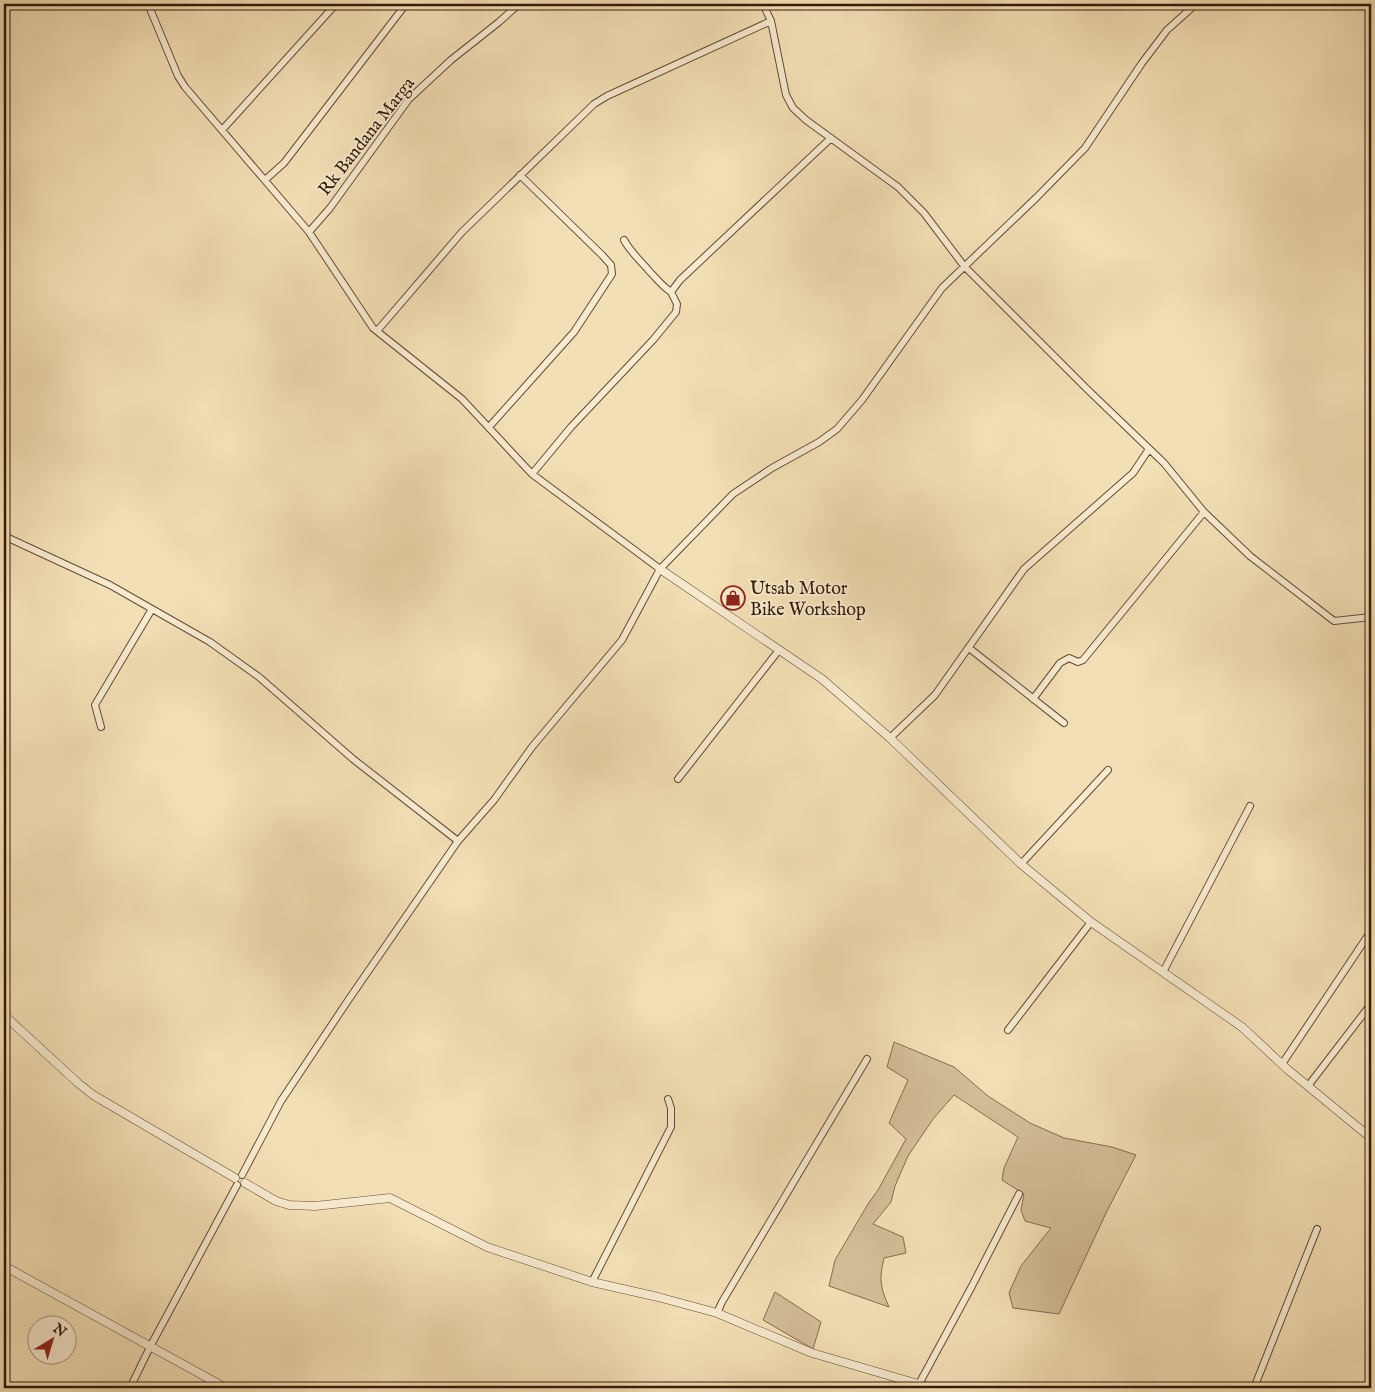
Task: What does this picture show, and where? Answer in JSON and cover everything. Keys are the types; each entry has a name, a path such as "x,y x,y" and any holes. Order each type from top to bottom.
{"street":[{"path":"148,4 178,76 308,232 373,328 462,399 532,474 660,569 822,679 890,738 1021,864 1091,922 1242,1027 1282,1064 1371,1138"},
{"path":"222,130 336,4"},
{"path":"264,180 284,163 406,4"},
{"name":"Rk Bandana Marga","path":"308,232 330,208 409,99 451,60 519,4"},
{"path":"762,4 771,21 786,95 793,108 806,120 898,186 924,213 964,266 1164,463 1204,512 1250,556 1334,622 1371,616"},
{"path":"130,1388 281,1101 458,842 494,800 532,747 622,640 660,569 733,494 837,429 862,400 942,288 1085,148 1167,30 1196,4"},
{"path":"377,331 462,232 594,104 607,96 771,21"},
{"path":"671,292 680,280 831,138"},
{"path":"489,427 574,332 612,274 611,265 602,255 520,175"},
{"path":"532,474 571,427 653,340 676,312 677,304 671,292 659,284 651,272 629,250 624,240"},
{"path":"890,738 935,695 1024,569 1133,474 1149,449"},
{"path":"1034,699 1060,663 1069,658 1078,662 1083,660 1204,512"},
{"path":"4,536 110,585 210,642 259,677 353,758 458,842"},
{"path":"101,727 95,705 152,609"},
{"path":"969,648 1064,723"},
{"path":"678,779 779,650"},
{"path":"1021,864 1108,770"},
{"path":"1163,972 1250,806"},
{"path":"1008,1030 1091,922"},
{"path":"1282,1064 1371,931"},
{"path":"1308,1086 1371,1004"},
{"path":"4,1015 93,1095 276,1201 289,1205 315,1206 390,1198 487,1247 592,1282 717,1313 812,1353 932,1388"},
{"path":"717,1313 867,1059"},
{"path":"592,1282 599,1264 671,1127 671,1108 668,1100"},
{"path":"919,1384 1019,1194"},
{"path":"1254,1388 1318,1229"},
{"path":"4,1266 226,1388"}],"shaded area":[{"path":"894,1042 954,1067 988,1096 1030,1123 1064,1138 1112,1147 1136,1155 1106,1213 1059,1314 1013,1308 1009,1293 1021,1266 1051,1228 1025,1221 1021,1210 1024,1194 1002,1180 1004,1168 1018,1137 954,1095 933,1119 908,1156 895,1186 891,1202 873,1224 903,1237 906,1253 884,1258 882,1265 881,1283 889,1307 829,1286 835,1260 878,1190 906,1139 889,1123 908,1080 887,1067"},
{"path":"775,1292 821,1322 813,1349 763,1320"}],"place":[{"name":"Utsab Motor Bike Workshop","path":"733,598"}]}
